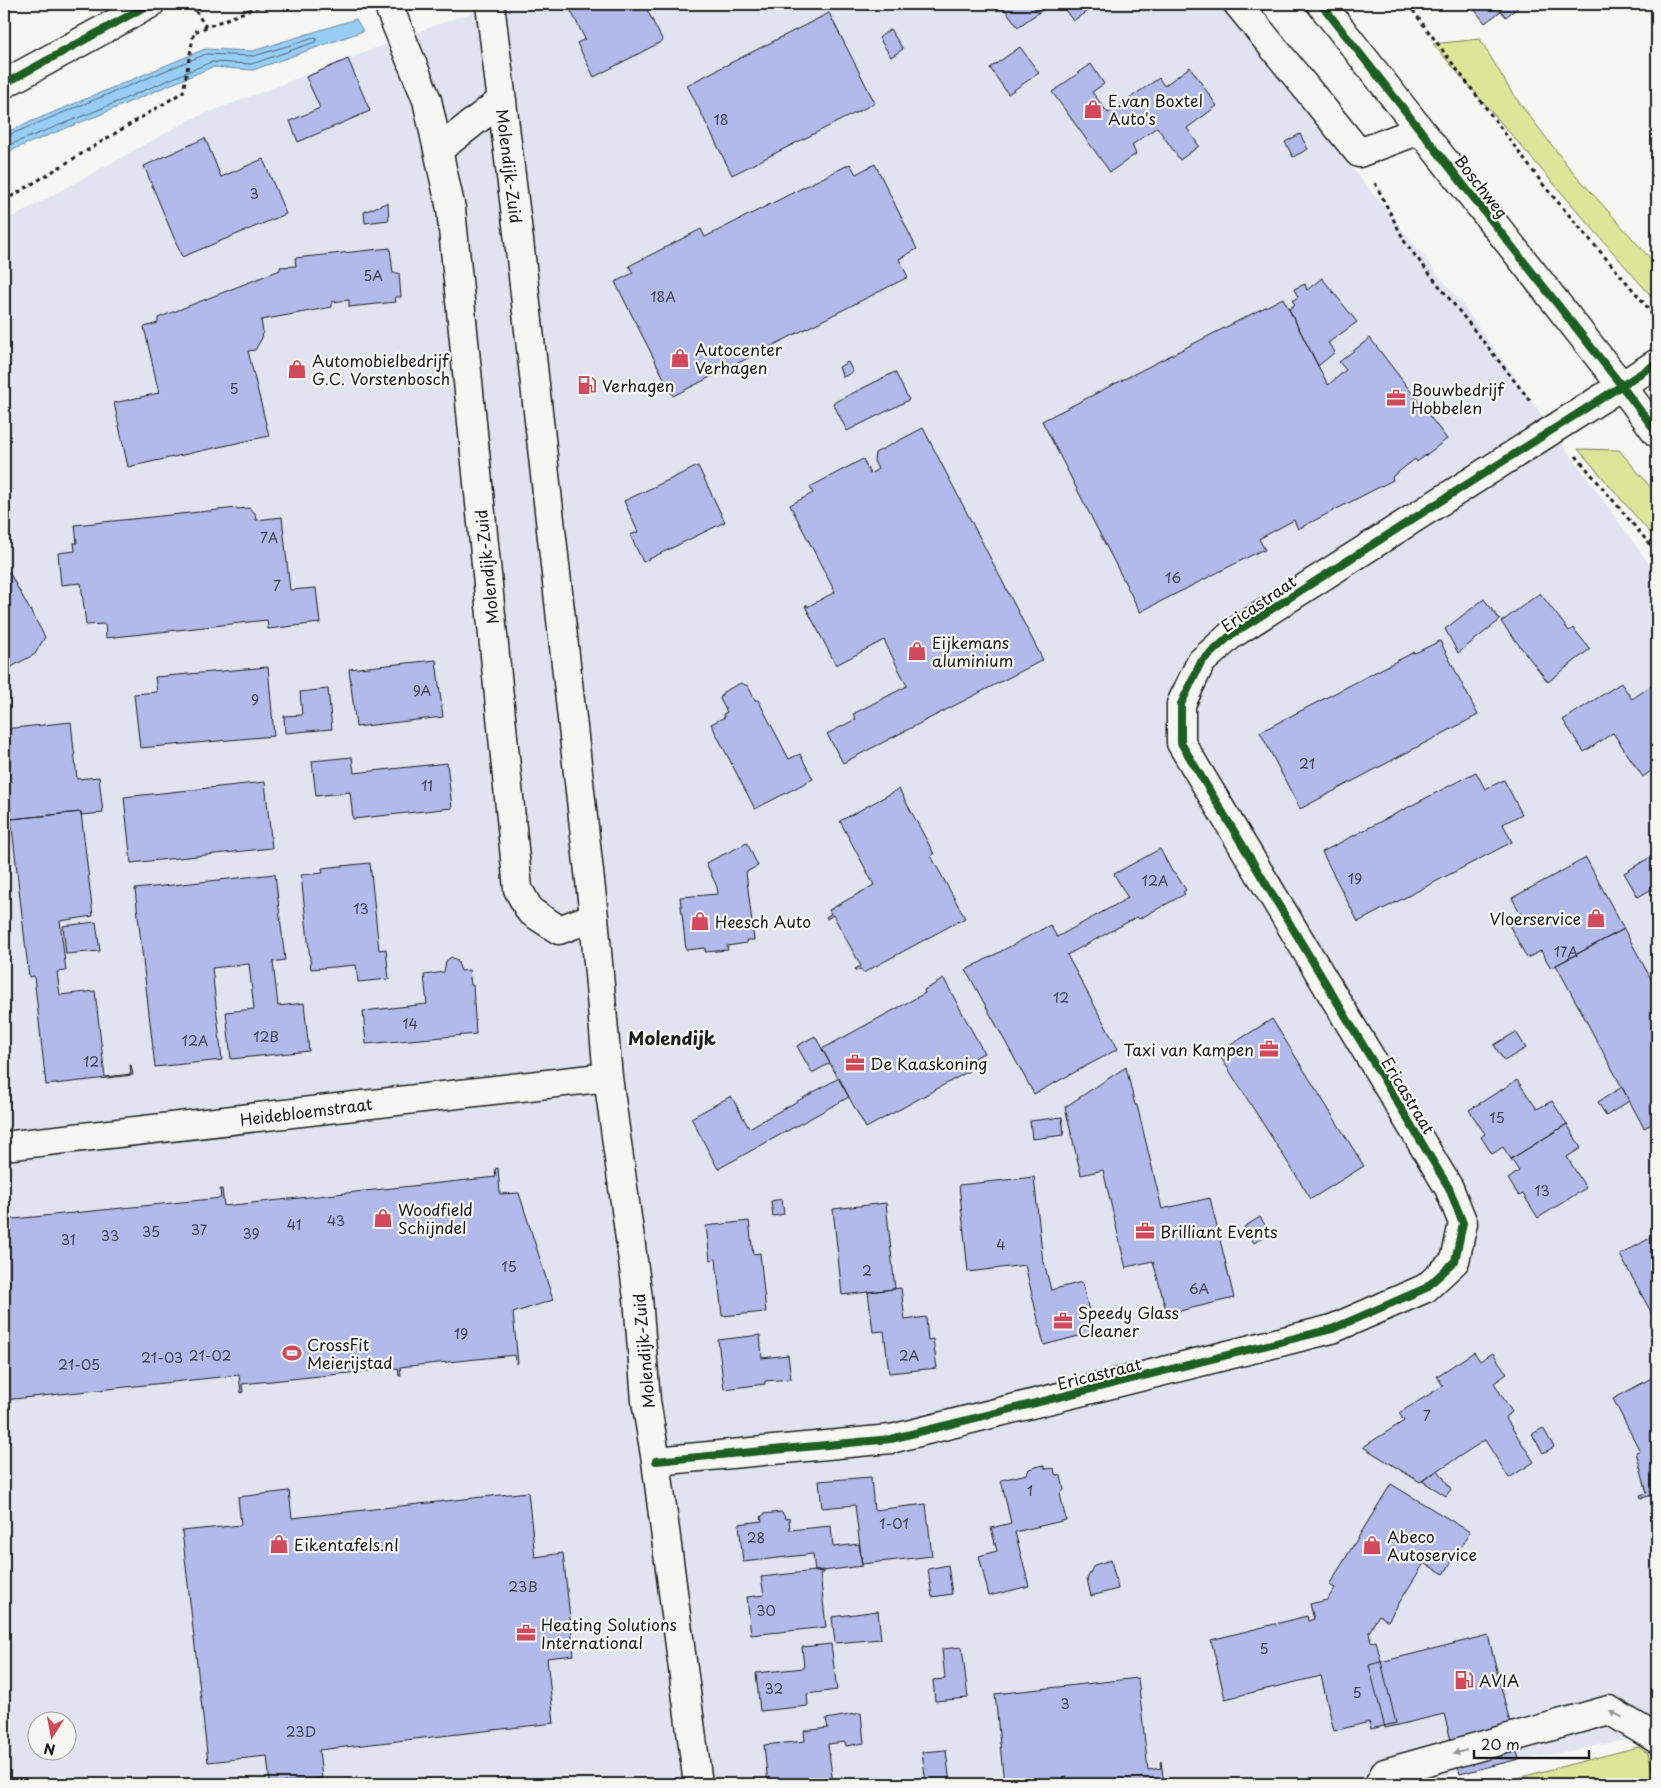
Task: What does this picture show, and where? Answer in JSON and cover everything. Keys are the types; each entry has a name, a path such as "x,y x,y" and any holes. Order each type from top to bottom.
{"street":[{"path":"4,84 150,4"},
{"name":"Molendijk-Zuid","path":"490,4 523,268 594,917 608,1077 638,1298 646,1401 656,1461 698,1784"},
{"path":"1238,4 1359,152 1420,130"},
{"name":"Boschweg","path":"1321,4 1657,433"},
{"name":"Molendijk-Zuid","path":"392,12 427,100 451,209 518,889 530,911 559,930 594,917"},
{"name":"Molendijk-Zuid","path":"438,150 502,100"},
{"path":"1621,385 1657,363"},
{"name":"Ericastraat","path":"656,1461 892,1439 930,1430 1332,1329 1426,1288 1455,1261 1463,1223 1449,1188 1181,743 1181,704 1201,662 1231,635 1621,385"},
{"name":"Heidebloemstraat","path":"4,1146 608,1077"},
{"path":"1379,1784 1385,1773 1609,1710 1657,1739"}],"path":[{"path":"191,4 206,27"},
{"path":"4,201 183,92 194,32 265,4"},
{"path":"1408,4 1545,187 1645,304 1657,323"},
{"path":"1359,152 1406,244 1554,429 1657,553"}],"shaded area":[{"path":"500,4 1219,4 1459,300 1657,575 1657,1734 1396,1784 4,1784 4,222 191,119 452,19"}],"green space":[{"path":"1480,39 1512,93 1567,165 1657,266 1657,303 1433,44"},
{"path":"1578,449 1619,450 1657,494 1657,541"},
{"path":"1638,1747 1648,1753 1657,1784 1494,1784"}],"water":[{"path":"356,19 363,31 253,70 212,67 4,153 4,133 205,49 253,51"}],"building":[{"path":"621,4 623,7 629,4 644,4 663,41 594,77 577,43 585,39 568,5"},
{"path":"1001,4 1032,4 1038,13 1018,27"},
{"path":"1032,4 1052,4 1038,13"},
{"path":"1061,4 1097,4 1073,21"},
{"path":"1470,4 1522,4 1506,17 1501,11 1485,23"},
{"path":"829,13 875,103 732,175 687,85"},
{"path":"890,29 903,49 891,57 879,38"},
{"path":"1020,47 1039,73 1008,94 990,68"},
{"path":"348,59 370,111 298,142 290,121 320,108 306,77"},
{"path":"1091,64 1104,84 1092,92 1108,113 1159,78 1164,86 1190,67 1217,106 1187,128 1199,146 1180,160 1157,127 1132,145 1136,154 1110,172 1052,92"},
{"path":"1300,134 1308,149 1293,157 1285,142"},
{"path":"205,138 221,177 263,159 286,214 182,257 144,166"},
{"path":"850,164 856,174 875,164 917,249 899,259 908,277 673,396 615,282 633,273 629,266 701,229 705,237"},
{"path":"388,203 389,220 365,223 364,212"},
{"path":"390,248 393,273 399,273 401,297 395,297 396,302 349,307 349,300 332,302 332,307 261,320 262,338 255,350 248,351 269,436 128,467 114,403 159,393 144,327 158,323 158,318 280,270 280,267 296,266 295,258"},
{"path":"1322,278 1357,322 1328,343 1335,352 1318,366 1289,309 1295,304 1292,301 1298,297 1294,289 1305,284 1307,290"},
{"path":"1283,298 1328,385 1346,370 1339,362 1370,338 1447,439 1417,462 1415,459 1392,477 1393,480 1298,529 1294,520 1259,539 1265,550 1140,612 1042,421"},
{"path":"848,362 853,372 843,377 839,367"},
{"path":"895,372 909,400 847,431 833,403"},
{"path":"923,428 1043,660 843,763 827,734 856,719 853,714 907,686 884,640 836,665 805,606 807,604 807,607 835,592 790,505 813,493 810,487 863,459 870,474 878,469 874,461 875,453"},
{"path":"698,466 725,522 643,562 630,535 638,532 624,501"},
{"path":"249,508 255,513 256,520 282,517 290,590 316,588 320,623 268,629 267,620 106,638 105,624 86,625 81,583 61,585 58,553 75,551 74,543 77,543 75,525"},
{"path":"9,572 45,637 35,654 4,671 4,575"},
{"path":"1540,593 1569,631 1573,628 1590,649 1548,682 1501,622"},
{"path":"1484,599 1500,620 1458,653 1445,629"},
{"path":"1440,641 1478,715 1300,809 1260,732 1414,652"},
{"path":"436,660 443,717 356,727 349,669"},
{"path":"268,667 274,736 140,748 134,694 157,692 155,677"},
{"path":"1657,682 1657,766 1643,777 1613,733 1584,752 1563,720 1621,683 1632,699"},
{"path":"741,683 748,686 755,700 758,700 789,759 800,754 813,779 755,809 711,724 725,717 723,714 727,712 720,699 723,692"},
{"path":"328,689 332,729 285,733 284,716 302,715 300,692"},
{"path":"71,722 77,779 99,777 103,813 81,815 81,812 11,819 4,749 4,729"},
{"path":"352,757 354,773 447,763 452,808 353,819 350,792 316,796 312,761"},
{"path":"1476,772 1485,789 1504,780 1522,814 1503,824 1512,842 1358,922 1322,852"},
{"path":"265,782 272,848 131,863 124,797"},
{"path":"899,789 934,854 931,856 965,918 863,973 861,969 856,971 855,969 861,966 833,915 827,919 826,917 831,914 829,910 874,885 840,821"},
{"path":"81,812 93,916 60,921 66,971 57,972 60,995 95,991 105,1077 131,1074 130,1065 133,1075 46,1085 34,976 29,977 11,819"},
{"path":"747,843 758,866 746,872 754,940 746,940 747,943 727,946 728,950 705,952 705,948 686,950 680,897 718,894 717,887 706,863"},
{"path":"1160,849 1173,873 1175,873 1186,890 1183,892 1185,894 1139,919 1137,917 1067,955 1118,1049 1034,1094 966,970 1050,925 1057,937 1128,898 1114,874"},
{"path":"1657,853 1657,886 1638,897 1624,873"},
{"path":"1586,858 1624,929 1551,968 1541,951 1527,958 1508,923 1522,916 1512,898"},
{"path":"370,863 379,950 386,949 389,979 358,982 356,965 311,969 301,875 323,873 322,868"},
{"path":"275,874 285,960 273,962 278,1006 304,1003 309,1051 231,1059 226,1012 254,1009 249,964 212,968 222,1060 155,1067 135,889"},
{"path":"96,922 100,951 66,954 63,926"},
{"path":"1624,929 1657,990 1657,1121 1644,1128 1556,965"},
{"path":"451,957 457,960 461,971 469,970 471,985 473,985 476,1034 366,1044 363,1011 427,1004 424,975 444,972 446,961"},
{"path":"944,979 984,1053 965,1063 969,1071 866,1128 822,1049 925,993 924,990"},
{"path":"1272,1019 1364,1166 1311,1199 1218,1053"},
{"path":"1516,1032 1526,1048 1504,1061 1494,1045"},
{"path":"815,1036 830,1063 812,1073 797,1046"},
{"path":"1126,1067 1162,1209 1210,1198 1234,1298 1167,1314 1153,1261 1127,1267 1126,1269 1103,1170 1081,1175 1065,1107"},
{"path":"839,1078 849,1097 718,1169 691,1118 731,1096 749,1128"},
{"path":"1517,1080 1537,1109 1552,1101 1567,1124 1511,1159 1503,1147 1492,1154 1481,1137 1485,1134 1469,1110"},
{"path":"1622,1087 1629,1101 1606,1116 1598,1102"},
{"path":"1062,1117 1064,1135 1032,1139 1030,1121"},
{"path":"1567,1124 1581,1148 1567,1157 1586,1188 1538,1218 1523,1194 1519,1196 1508,1179 1519,1171 1511,1159"},
{"path":"498,1168 500,1194 519,1193 553,1300 513,1313 518,1363 516,1364 515,1355 400,1367 401,1376 399,1376 398,1368 242,1384 243,1392 241,1393 239,1375 4,1400 4,1220 221,1198 220,1189 222,1189 224,1206 496,1177 495,1169"},
{"path":"1034,1177 1043,1262 1051,1290 1082,1282 1094,1332 1044,1345 1025,1265 968,1272 959,1185"},
{"path":"782,1199 784,1214 773,1216 771,1201"},
{"path":"886,1203 895,1289 842,1295 833,1209"},
{"path":"1260,1217 1270,1233 1254,1243 1244,1227"},
{"path":"749,1221 753,1254 760,1253 766,1312 722,1316 716,1259 710,1260 706,1226"},
{"path":"1657,1234 1657,1323 1620,1255"},
{"path":"901,1288 905,1320 926,1317 928,1340 933,1339 937,1368 889,1373 884,1331 873,1332 868,1292"},
{"path":"760,1335 762,1358 788,1355 791,1379 765,1381 765,1384 724,1389 718,1340"},
{"path":"1474,1352 1480,1361 1493,1353 1507,1374 1494,1383 1512,1412 1505,1417 1534,1462 1509,1478 1485,1440 1420,1482 1363,1447 1404,1421 1399,1413 1443,1386 1437,1376"},
{"path":"1657,1375 1657,1494 1641,1498 1640,1495 1647,1493 1636,1452 1640,1451 1613,1399"},
{"path":"1543,1428 1554,1447 1543,1453 1532,1434"},
{"path":"1043,1465 1046,1469 1054,1468 1055,1474 1061,1476 1064,1490 1060,1494 1066,1520 1015,1532 1029,1586 989,1596 979,1556 997,1551 991,1528 1011,1523 1001,1480 1027,1474 1029,1469"},
{"path":"1438,1470 1451,1489 1446,1496 1422,1481"},
{"path":"871,1477 874,1510 926,1504 932,1556 862,1564 855,1505 822,1508 819,1481"},
{"path":"1391,1484 1470,1532 1444,1574 1424,1563 1388,1621 1379,1615 1369,1632 1371,1642 1376,1641 1396,1723 1371,1729 1369,1722 1334,1731 1321,1676 1225,1699 1211,1640 1307,1616 1308,1621 1314,1619 1310,1604 1327,1600 1335,1588 1329,1585"},
{"path":"289,1491 292,1518 528,1492 535,1557 563,1553 574,1655 547,1658 554,1723 319,1750 322,1778 270,1784 267,1756 208,1762 182,1531 241,1525 238,1497"},
{"path":"781,1512 785,1519 789,1518 790,1530 831,1526 833,1547 859,1544 862,1566 815,1572 813,1554 743,1562 739,1524 762,1521 761,1517 764,1514"},
{"path":"1111,1560 1118,1589 1091,1596 1087,1579 1094,1565"},
{"path":"948,1565 952,1594 932,1597 928,1569"},
{"path":"824,1570 824,1573 820,1573 826,1627 751,1635 747,1597 764,1595 761,1577"},
{"path":"878,1611 881,1639 835,1643 832,1617"},
{"path":"1488,1635 1519,1759 1460,1774 1444,1714 1385,1728 1369,1665"},
{"path":"831,1644 837,1690 807,1694 808,1706 760,1711 756,1673 804,1668 802,1647"},
{"path":"962,1647 968,1698 935,1701 933,1680 945,1679 942,1649"},
{"path":"1138,1678 1148,1770 1161,1768 1161,1761 1164,1784 1004,1784 995,1694"},
{"path":"861,1713 864,1743 846,1746 845,1742 828,1744 833,1784 768,1784 764,1745 805,1741 804,1731 828,1728 826,1719"},
{"path":"946,1750 950,1784 926,1784 922,1752"}],"cycle path":[{"path":"4,84 150,4"},
{"path":"1321,4 1657,433"},
{"path":"656,1461 891,1439 1332,1329 1426,1288 1455,1261 1463,1223 1449,1188 1181,743 1181,704 1201,662 1231,635 1657,363"}],"place":[{"name":"E.van Boxtel Auto's","path":"1093,109"},
{"name":"Autocenter Verhagen","path":"680,358"},
{"name":"Automobielbedrijf G.C. Vorstenbosch","path":"297,369"},
{"name":"Verhagen","path":"587,385"},
{"name":"Bouwbedrijf Hobbelen","path":"1396,398"},
{"name":"Eijkemans aluminium","path":"917,651"},
{"name":"Vloerservice","path":"1596,918"},
{"name":"Heesch Auto","path":"700,921"},
{"name":"Taxi van Kampen","path":"1269,1049"},
{"name":"De Kaaskoning","path":"855,1063"},
{"name":"Woodfield Schijndel","path":"383,1218"},
{"name":"Brilliant Events","path":"1145,1231"},
{"name":"Speedy Glass Cleaner","path":"1063,1321"},
{"name":"CrossFit Meierijstad","path":"292,1353"},
{"name":"Eikentafels.nl","path":"279,1544"},
{"name":"Abeco Autoservice","path":"1372,1545"},
{"name":"Heating Solutions International","path":"526,1633"},
{"name":"AVIA","path":"1464,1680"}],"district":[{"name":"Molendijk","path":"672,1037"}]}
